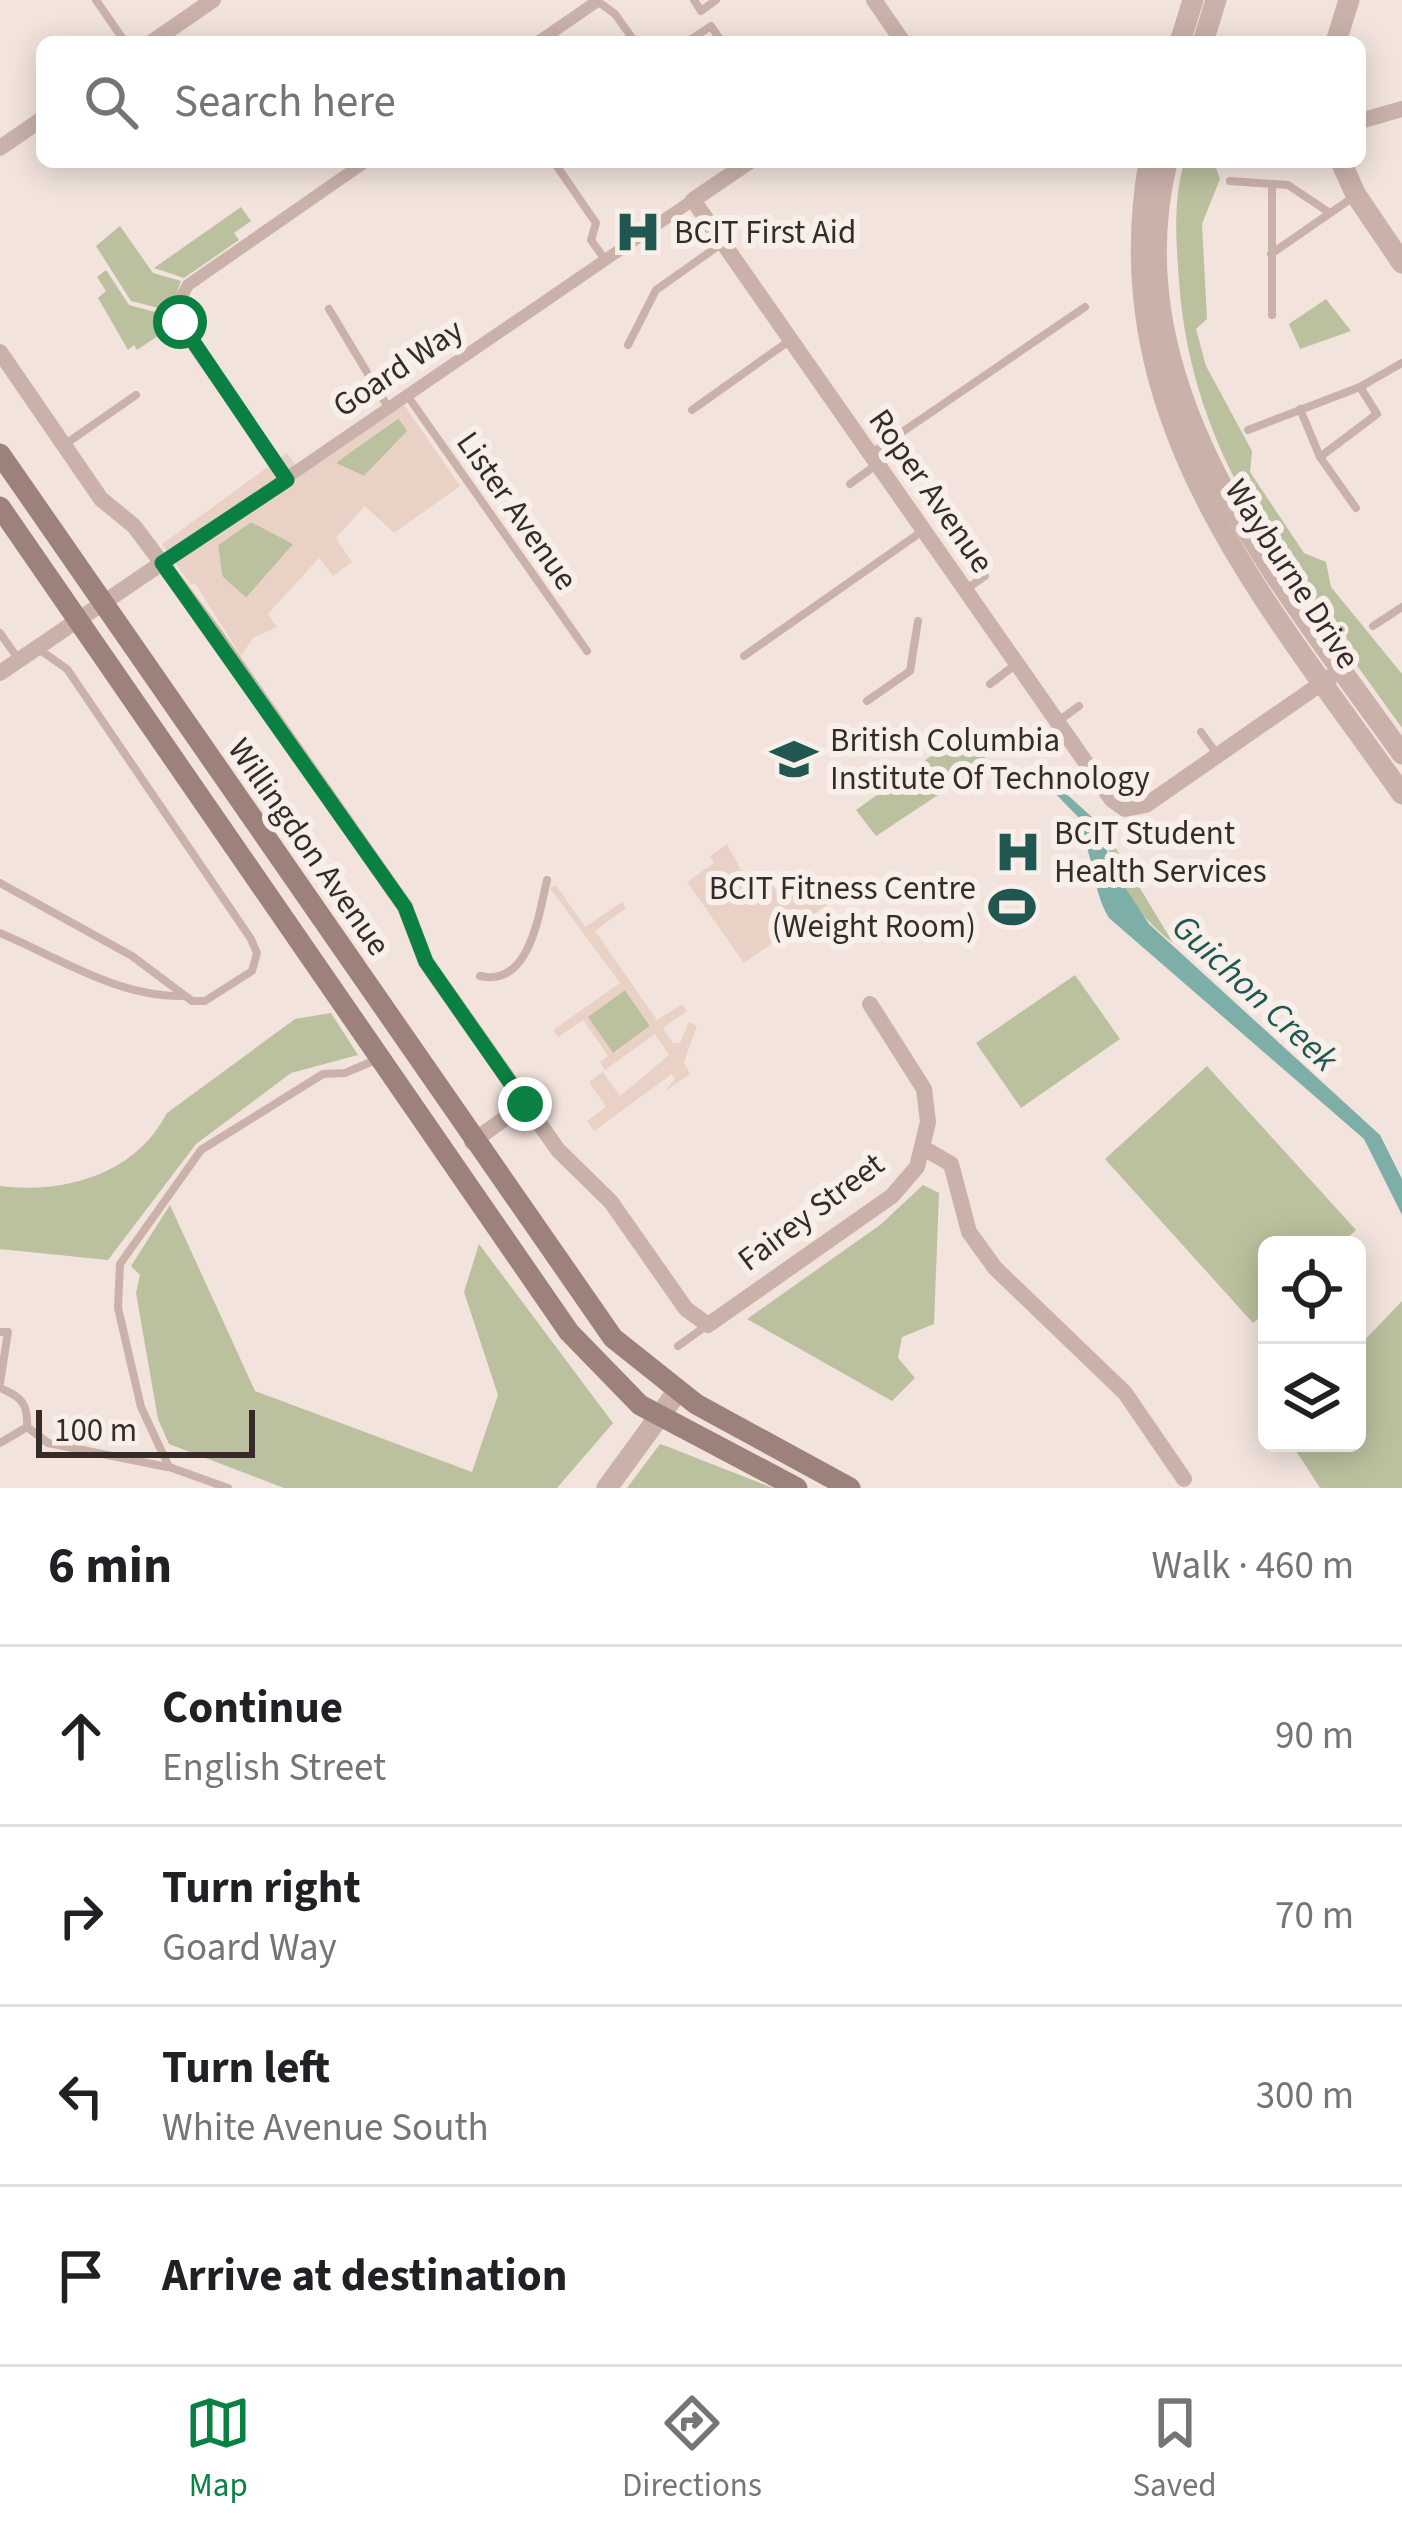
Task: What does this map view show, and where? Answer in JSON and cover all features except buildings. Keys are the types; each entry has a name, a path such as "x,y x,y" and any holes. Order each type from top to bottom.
{"main road":[{"name":"Willingdon Avenue","path":"0,454 598,1321 642,1366 677,1392 850,1488"},
{"name":"Willingdon Avenue","path":"0,507 568,1332 619,1387 659,1417 797,1488"}],"street":[{"path":"161,36 213,0"},
{"path":"874,0 899,36"},
{"path":"1205,36 1216,0"},
{"path":"1338,36 1348,0"},
{"path":"546,36 596,1"},
{"path":"1181,36 1188,1"},
{"path":"1366,119 1402,109"},
{"path":"0,148 36,122"},
{"path":"287,480 181,328 177,305 188,285 356,168"},
{"name":"Goard Way","path":"0,673 740,168"},
{"name":"Wayburne Drive","path":"1149,168 1142,283 1152,356 1169,423 1209,514 1332,675 1402,754"},
{"name":"Wayburne Drive","path":"1166,168 1159,215 1160,276 1170,346 1192,424 1230,506 1402,794"},
{"path":"1344,168 1356,195 1402,263"},
{"name":"Roper Avenue","path":"693,200 1100,786 1125,809 1146,805 1218,755"},
{"path":"0,352 101,499 134,526 162,563 405,907 426,962 558,1150 611,1202 686,1309 707,1325"},
{"path":"1218,755 1332,675"},
{"name":"Fairey Street","path":"707,1325 892,1196 926,1149 924,1089 870,1004"},
{"path":"472,1142 525,1104"},
{"path":"926,1149 951,1164 970,1232 995,1268 1125,1393 1184,1478"},
{"path":"607,1488 677,1392"}],"lane":[{"path":"96,0 121,36"},
{"path":"694,0 701,10 716,0"},
{"path":"596,1 615,14 631,36"},
{"path":"558,168 596,223 591,240 606,261"},
{"path":"1230,181 1288,184 1330,213"},
{"path":"1272,184 1272,315"},
{"path":"1270,255 1356,195"},
{"path":"628,345 656,290 723,243"},
{"path":"850,484 940,407 1085,307"},
{"path":"328,309 390,410"},
{"path":"692,410 790,340"},
{"path":"1248,430 1360,387 1402,363"},
{"path":"1320,457 1377,414 1360,387"},
{"path":"64,446 136,394"},
{"name":"Lister Avenue","path":"409,398 586,651"},
{"path":"1300,409 1320,457 1357,508"},
{"path":"744,656 922,532"},
{"path":"963,590 985,576"},
{"path":"1373,626 1402,608"},
{"path":"867,701 910,671 918,621"},
{"path":"0,633 19,660"},
{"path":"0,933 112,983 153,996 205,1001 252,971 257,953 67,669 37,647"},
{"path":"990,684 1015,665"},
{"path":"1055,723 1079,706"},
{"path":"1202,733 1218,755"},
{"path":"480,976 498,976 529,952 547,880"},
{"path":"0,883 132,956 183,996"},
{"path":"169,1467 141,1407 118,1308 120,1264 201,1150 320,1076 345,1073 380,1059"},
{"path":"678,1346 707,1325"},
{"path":"0,1332 8,1332 0,1386 19,1396 28,1408 27,1427"},
{"path":"27,1427 48,1443 169,1467 228,1488"},
{"path":"0,1443 27,1427"}],"green space":[{"path":"1183,168 1216,168 1220,179 1202,224 1207,319 1196,329 1206,366 1252,451 1250,472 1304,553 1326,562 1331,587 1402,674 1402,728 1257,519 1205,409 1188,348 1179,281 1176,235"},
{"path":"241,207 251,221 234,233 239,240 184,278 154,268"},
{"path":"120,226 153,273 181,281 170,311 131,301 96,246"},
{"path":"106,270 129,305 170,316 174,325 137,350 134,345 128,350 98,298 106,291 97,277"},
{"path":"1326,299 1351,331 1300,349 1289,324"},
{"path":"399,418 408,431 364,476 335,463"},
{"path":"251,522 294,544 246,598 222,576 218,545"},
{"path":"966,731 988,762 876,836 856,810"},
{"path":"1103,827 1173,943 1126,892"},
{"path":"1075,975 1120,1039 1021,1108 976,1043"},
{"path":"625,990 650,1026 613,1053 587,1017"},
{"path":"331,1013 358,1055 291,1073 196,1144 108,1260 0,1249 0,1186 49,1187 96,1176 136,1152 167,1113 295,1019"},
{"path":"1207,1066 1356,1230 1350,1236 1258,1236 1258,1319 1253,1323 1105,1159"},
{"path":"923,1185 939,1193 934,1324 902,1337 898,1358 915,1378 892,1401 747,1319 880,1225"},
{"path":"170,1205 255,1391 472,1472 498,1395 464,1292 479,1244 613,1423 557,1488 284,1488 169,1444 158,1419 136,1293 140,1275 131,1266"},
{"path":"1402,1301 1402,1488 1320,1488 1297,1452 1366,1452 1366,1339"},
{"path":"660,1444 666,1446 773,1488 627,1488"}],"shaded area":[{"path":"398,396 460,486 394,533 365,506 336,538 352,562 333,576 319,558 268,614 277,627 253,638 241,656 195,583 191,585 162,544 287,453 296,465","holes":["398,418 407,431 364,476 336,463","251,522 293,544 246,598 222,576 218,545"]},
{"path":"727,844 753,892 769,881 781,897 814,874 833,901 744,963 687,882 714,863 710,856"},
{"path":"556,885 585,927 622,902 626,908 595,931 657,1020 682,1004 687,1011 663,1028 673,1043 680,1043 689,1022 697,1026 684,1062 690,1074 664,1092 675,1079 672,1074 594,1131 587,1121 606,1107 589,1082 603,1072 620,1096 669,1055 655,1034 605,1070 600,1062 608,1056 583,1020 558,1037 553,1030 620,983 550,888","holes":["625,990 650,1026 613,1053 588,1017"]}],"water":[{"name":"Guichon Creek","path":"1051,780 1103,827 1109,863 1149,924 1380,1135 1402,1179 1402,1215 1364,1139 1109,918 1077,827 1083,822 1048,786"}],"place":[{"name":"BCIT First Aid","path":"638,232"},
{"name":"British Columbia Institute Of Technology","path":"794,759"},
{"name":"BCIT Student Health Services","path":"1018,852"},
{"name":"BCIT Fitness Centre (Weight Room)","path":"1012,907"}],"route":[{"path":"180,322 287,480 162,563 405,907 426,962 525,1104"}]}
